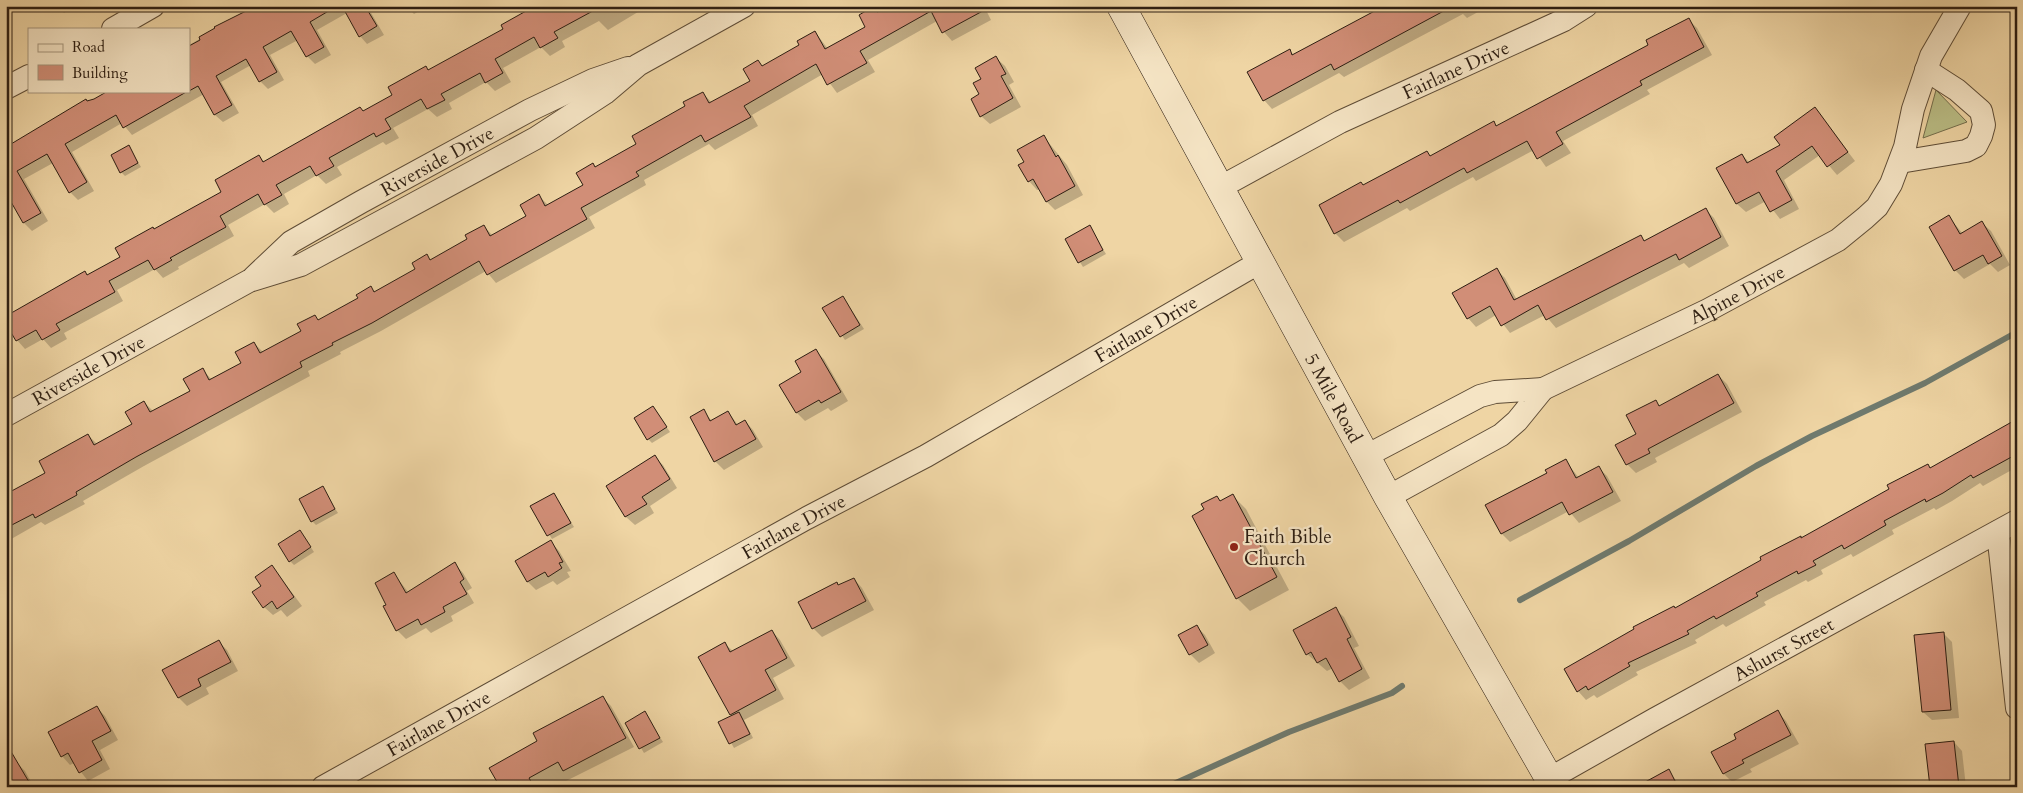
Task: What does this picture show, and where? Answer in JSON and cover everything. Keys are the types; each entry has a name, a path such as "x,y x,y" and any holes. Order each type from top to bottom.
{"main road":[{"name":"5 Mile Road","path":"1121,6 1388,497 1552,783"}],"street":[{"path":"115,28 153,6"},
{"name":"Riverside Drive","path":"6,415 249,281 301,265 536,138 605,94 638,65 744,6"},
{"name":"Fairlane Drive","path":"1220,188 1340,122 1564,20 1586,6"},
{"name":"Alpine Drive","path":"1366,456 1480,396 1495,392 1543,389 1677,326 1838,240 1876,207 1886,194 1900,162 1926,70 1942,35 1960,6"},
{"path":"1900,162 1947,152 1966,151 1976,146 1981,136 1984,125 1981,111 1957,90 1926,70"},
{"path":"6,88 28,77"},
{"name":"Fairlane Drive","path":"323,787 807,518 926,456 1260,262"},
{"name":"Alpine Drive","path":"1388,497 1501,435 1517,421 1543,389"},
{"path":"2007,526 2017,708"},
{"name":"Ashurst Street","path":"1552,783 1655,719 2007,526"}],"green space":[{"path":"1936,90 1967,122 1923,138"}],"building":[{"path":"256,6 337,6 310,22 324,47 306,57 291,31 263,47 277,72 259,82 246,59 216,76 232,105 214,115 198,86 190,90 190,45 200,40 199,37 214,27"},
{"path":"342,6 365,6 377,26 359,37"},
{"path":"535,6 602,6 554,32 558,38 540,48 534,37 495,59 503,73 485,83 480,73 441,94 445,100 427,109 421,99 385,119 391,129 376,137 374,133 329,158 334,166 316,176 310,166 276,185 282,195 264,205 258,194 220,216 226,227 170,258 172,260 154,270 148,260 109,281 115,292 56,324 60,330 42,340 36,330 16,341 6,324 6,316 85,271 87,275 120,257 115,248 221,192 215,180 259,155 263,162 360,107 363,111 392,95 388,87 426,66 428,70 503,29 501,25"},
{"path":"874,6 877,12 888,6 992,6 942,33 931,11 860,51 867,63 827,85 816,64 744,106 751,117 705,142 701,135 636,172 639,176 581,208 587,219 487,275 479,261 300,362 302,367 136,457 76,492 77,495 35,518 33,514 6,528 6,494 45,473 39,461 88,434 94,445 132,424 125,412 144,401 150,412 190,391 183,379 203,368 209,380 241,363 235,352 254,342 260,353 301,331 297,324 315,315 318,320 358,298 356,295 371,286 374,292 415,269 412,263 427,254 430,260 467,239 465,235 484,225 490,236 526,216 520,205 539,194 545,206 583,185 576,173 593,163 595,167 636,144 632,136 685,106 683,102 703,92 709,103 750,81 743,69 758,60 762,66 799,45 797,41 815,31 825,49 865,27 859,15"},
{"path":"1384,6 1453,6 1334,70 1331,64 1263,101 1247,72 1290,49 1292,55"},
{"path":"1689,18 1704,47 1640,81 1642,85 1556,132 1563,144 1537,159 1527,141 1467,173 1464,168 1400,203 1398,200 1334,234 1319,205 1361,182 1363,185 1427,151 1430,156 1494,121 1496,126 1648,45 1646,40"},
{"path":"996,56 1006,74 1001,76 1013,98 980,117 971,99 979,94 973,83 981,79 975,68"},
{"path":"106,92 186,92 123,128 116,115 65,144 87,182 69,193 47,154 17,171 41,213 23,223 6,193 6,147 86,99 87,101"},
{"path":"1815,107 1848,152 1827,167 1812,146 1776,171 1792,200 1770,212 1759,192 1736,204 1716,168 1742,154 1747,163 1780,145 1774,137"},
{"path":"1044,135 1056,157 1058,155 1075,186 1046,202 1033,179 1028,182 1018,165 1024,162 1017,150"},
{"path":"129,145 138,163 120,173 111,155"},
{"path":"1706,208 1721,237 1679,260 1676,254 1546,320 1538,305 1501,326 1490,306 1467,319 1452,293 1497,268 1514,300 1641,235 1644,241"},
{"path":"1949,215 1960,234 1982,221 2002,256 1988,264 1983,255 1954,271 1929,227"},
{"path":"1090,225 1103,250 1078,263 1065,239"},
{"path":"843,296 860,325 840,337 822,308"},
{"path":"816,349 841,392 821,403 819,400 796,413 779,385 801,372 795,361"},
{"path":"1718,374 1734,403 1648,449 1650,453 1626,465 1615,445 1636,434 1626,415 1656,400 1659,406"},
{"path":"653,406 667,427 647,440 634,418"},
{"path":"704,409 710,421 728,411 736,425 745,420 756,439 714,462 690,417"},
{"path":"2017,419 2017,454 1973,478 1971,475 1926,502 1925,499 1884,521 1886,525 1844,549 1842,545 1813,561 1816,565 1798,574 1797,571 1756,593 1758,596 1716,619 1714,616 1687,631 1689,634 1628,663 1630,666 1588,690 1586,686 1577,692 1564,669 1634,629 1633,627 1674,606 1675,608 1761,560 1760,557 1801,536 1801,538 1889,489 1887,485 1928,464 1930,468"},
{"path":"655,455 670,479 642,497 647,504 625,517 606,486"},
{"path":"1566,459 1576,478 1599,466 1613,492 1569,515 1562,502 1501,534 1485,505 1547,473 1545,470"},
{"path":"323,486 335,509 311,522 299,499"},
{"path":"554,493 571,523 547,536 530,506"},
{"name":"Faith Bible Church","path":"1233,494 1277,577 1236,599 1192,516 1204,509 1201,504 1217,496 1220,501"},
{"path":"300,530 311,547 289,562 278,544"},
{"path":"551,540 563,562 559,563 562,568 548,577 545,572 527,582 515,561"},
{"path":"455,562 464,579 460,582 467,594 443,607 445,612 421,625 418,619 396,631 383,606 386,605 375,583 394,572 406,593"},
{"path":"272,565 294,597 277,609 272,601 263,608 252,592 261,586 255,577"},
{"path":"854,578 866,601 812,629 798,602 837,582 838,585"},
{"path":"1336,607 1351,637 1347,639 1362,669 1339,682 1326,658 1317,663 1311,652 1306,655 1293,630"},
{"path":"1197,625 1208,645 1189,655 1178,635"},
{"path":"772,630 787,658 765,670 776,690 730,715 698,657 725,642 730,652"},
{"path":"1944,632 1951,710 1922,712 1914,635"},
{"path":"219,640 231,662 198,679 201,686 178,698 162,670"},
{"path":"603,696 626,738 563,771 558,762 529,778 534,787 500,787 489,768 537,741 533,733"},
{"path":"97,706 111,731 92,741 102,760 79,773 68,753 61,757 48,732"},
{"path":"1778,710 1791,735 1742,760 1744,763 1723,774 1711,752 1736,739 1734,734"},
{"path":"645,711 660,738 639,749 625,723"},
{"path":"739,712 750,734 729,744 718,722"},
{"path":"1954,741 1959,787 1930,787 1925,744"},
{"path":"6,743 29,782 20,787 6,787"},
{"path":"1669,769 1678,787 1636,787"}],"waterway":[{"path":"1520,600 1629,541 1756,466 1812,436 1925,383 2017,332"},
{"path":"1167,787 1289,732 1392,693 1402,686"}],"place":[{"name":"Faith Bible Church","path":"1234,547"}]}
